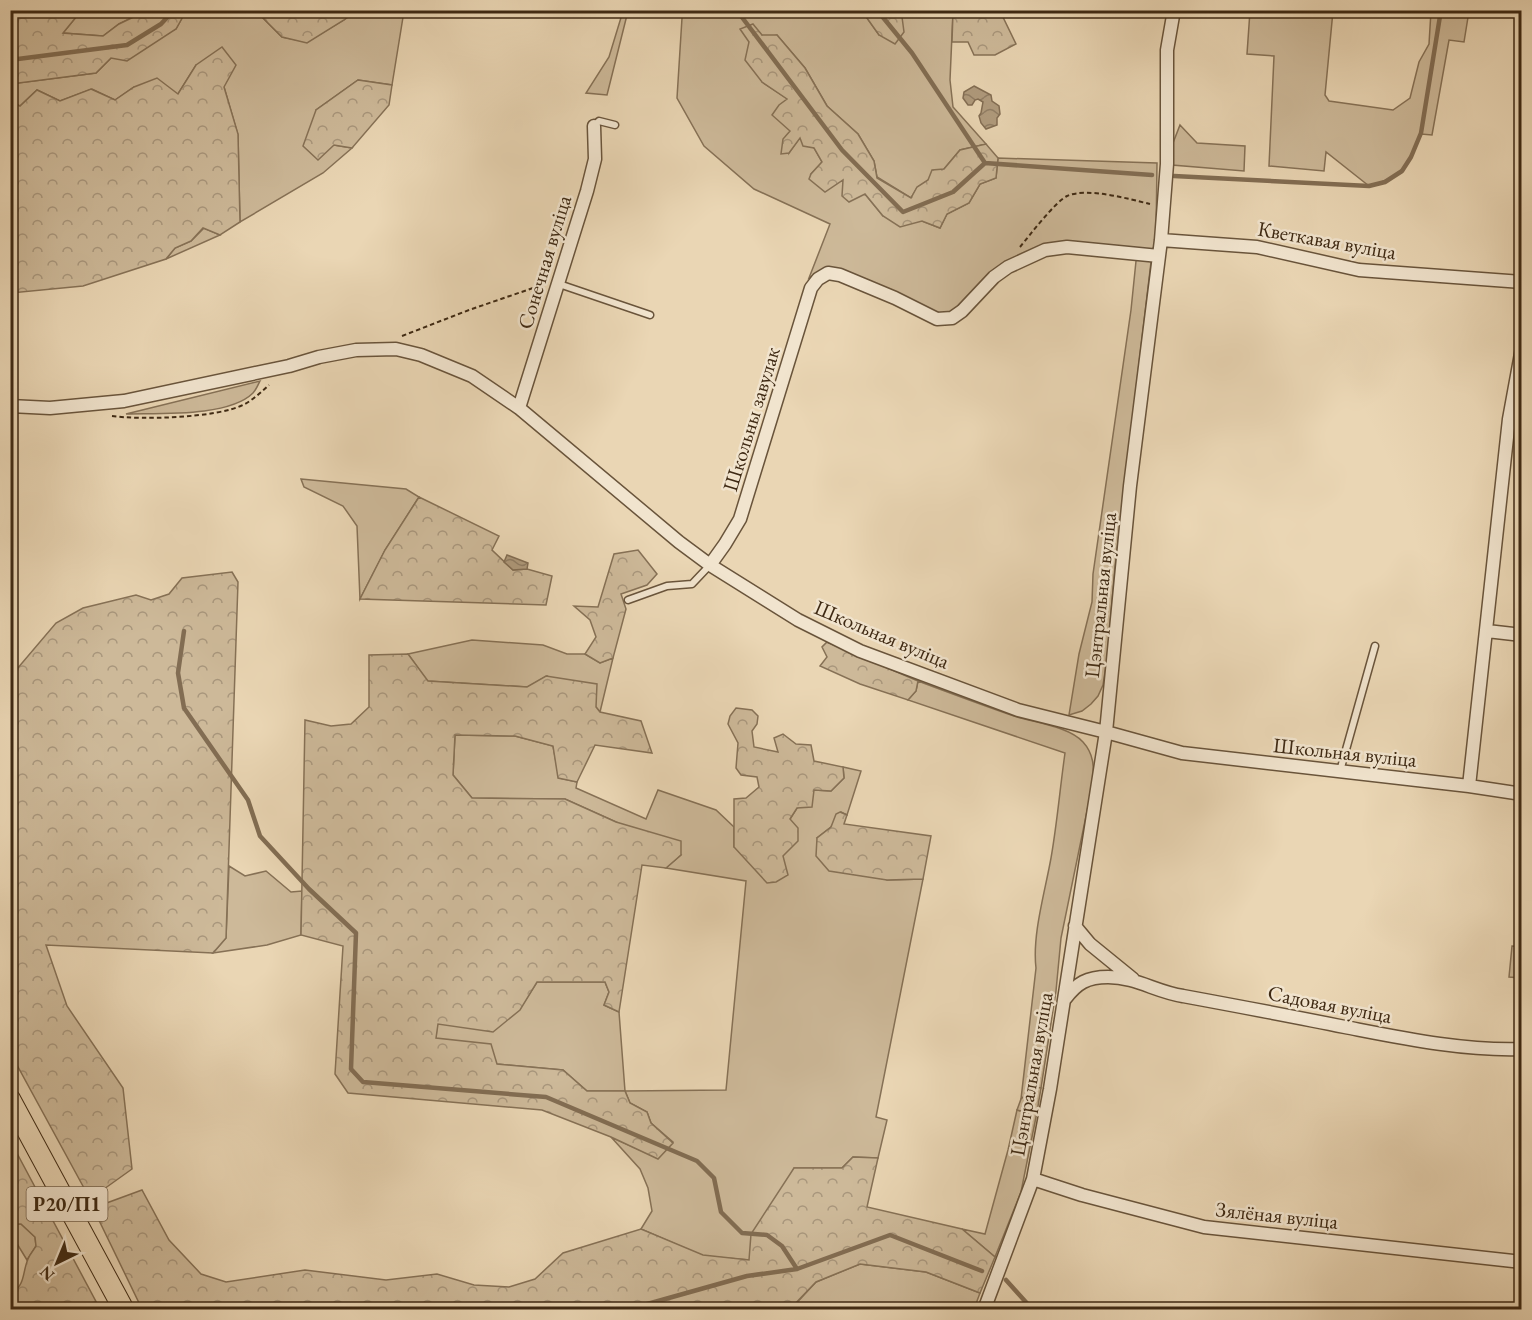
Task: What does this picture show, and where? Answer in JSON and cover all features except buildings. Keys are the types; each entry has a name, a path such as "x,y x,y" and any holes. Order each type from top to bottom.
{"main road":[{"name":"Р20/П1","path":"10,1099 124,1310"}],"street":[{"name":"Цэнтральная вуліца","path":"984,1310 1032,1179 1050,1089 1106,732 1130,486 1161,240 1167,164 1167,50 1174,10"},
{"name":"Сонечная вуліца","path":"519,408 587,191 595,159 594,126"},
{"name":"Кветкавая вуліца","path":"1161,240 1257,247 1359,270 1521,282"},
{"name":"Школьны завулак","path":"710,565 726,544 740,519 811,288 818,279 828,273 840,274 937,319 952,318 962,311 994,277 1008,267 1045,250 1067,247 1159,256"},
{"path":"1469,786 1509,419 1521,348"},
{"name":"Школьная вуліца","path":"10,406 50,408 124,401 289,366 319,357 356,350 396,349 472,375 519,408 679,542 710,565 798,620 860,651 1018,710 1182,753 1521,794"},
{"path":"1487,631 1521,635"},
{"name":"Садовая вуліца","path":"1075,926 1090,944 1134,980"},
{"name":"Садовая вуліца","path":"1064,999 1074,987 1082,982 1108,977 1134,980 1172,994 1395,1037 1492,1050 1521,1049"},
{"name":"Зялёная вуліца","path":"1032,1179 1082,1195 1204,1227 1521,1262"}],"lane":[{"path":"594,126 599,121 615,125"},
{"path":"559,284 650,315"},
{"path":"628,600 667,586 692,584 710,565"},
{"path":"1340,772 1375,646"}],"path":[{"path":"1017,250 1056,206 1068,196 1086,193 1108,194 1164,208"},
{"path":"396,349 398,337 536,287 547,280 559,284"},
{"path":"106,416 129,418 190,416 220,412 242,405 259,394 289,366"}],"green space":[{"path":"932,10 934,12 953,12 950,80 953,107 986,144 960,150 944,169 917,188 911,198 877,177 874,161 858,134 827,106 805,68 777,35 749,42 762,82 788,99 789,153 800,137 814,148 822,162 811,174 843,180 865,194 883,216 922,221 940,228 947,214 969,203 980,184 996,178 998,158 1157,163 1154,248 1149,251 1044,246 950,314 935,313 901,295 840,269 825,268 809,278 830,224 754,189 704,146 677,98 682,18 687,11 862,11 879,35 902,17 897,11"},
{"path":"10,11 81,11 63,33 103,36 119,24 146,11 186,11 176,29 127,61 111,58 96,73 11,84"},
{"path":"81,11 146,11 119,24 103,36 63,33"},
{"path":"186,11 256,11 282,37 307,42 356,11 404,11 392,85 358,80 316,110 334,145 352,148 323,173 240,222 238,135 224,87 196,65 178,94 134,87 115,100 92,89 60,101 37,90 20,106 11,102 10,84 96,73 111,58 176,29"},
{"path":"256,11 356,11 307,43 282,37"},
{"path":"623,11 628,11 607,95 586,93 609,57"},
{"path":"862,11 897,11 902,17 904,32 895,44 879,35"},
{"path":"951,11 1001,11 1016,44 995,55 974,55 968,42 952,42 953,12"},
{"path":"1250,11 1333,11 1325,95 1329,101 1393,110 1410,98 1419,62 1429,44 1431,11 1469,11 1464,42 1449,40 1432,135 1421,134 1408,162 1397,174 1369,186 1326,152 1324,171 1269,166 1274,56 1247,54"},
{"path":"753,24 762,35 777,35 805,68 827,106 858,134 874,161 877,178 911,198 917,187 928,180 932,170 944,169 960,150 986,144 998,158 996,178 980,184 969,203 947,214 940,228 922,221 900,227 883,216 865,194 849,202 842,196 843,180 825,192 809,179 822,162 814,148 803,146 800,138 789,153 781,154 783,139 790,131 772,115 787,99 762,82 745,60 749,42 740,29"},
{"path":"222,47 236,65 224,87 238,134 240,222 220,235 203,228 191,241 175,248 166,259 83,286 11,293 11,102 20,106 37,90 60,101 91,89 115,100 134,87 157,78 178,94 196,65"},
{"path":"358,80 392,85 389,105 352,148 334,145 318,160 303,146 316,110"},
{"path":"1180,125 1197,143 1245,146 1244,171 1172,165 1173,143"},
{"path":"204,228 220,235 166,259 175,248 191,241"},
{"path":"1139,258 1148,259 1151,262 1115,567 1107,659 1103,685 1098,696 1082,711 1069,715 1079,654 1092,602 1093,574 1136,261"},
{"path":"260,381 253,393 242,401 228,406 193,412 126,414"},
{"path":"301,479 406,489 419,497 385,550 360,599 357,526 343,506 304,487"},
{"path":"419,497 499,536 492,550 513,570 527,569 552,576 546,605 360,599 385,550"},
{"path":"638,550 657,574 647,585 621,594 626,609 613,658 600,663 585,654 596,637 590,620 574,606 598,607 614,554"},
{"path":"232,572 238,582 226,938 213,953 46,945 67,1006 123,1088 132,1169 90,1199 11,1054 11,676 56,623 83,608 136,595 151,600 169,594 182,578"},
{"path":"472,640 543,645 567,654 585,654 600,663 613,658 600,712 596,707 547,676 528,687 427,681 408,654"},
{"path":"827,642 918,681 916,691 908,700 860,684 820,666 827,657 822,647"},
{"path":"408,654 428,681 527,687 546,676 597,684 596,707 600,712 641,721 652,753 595,745 577,782 558,778 553,746 515,736 455,735 453,775 472,798 565,799 616,822 681,841 681,855 666,868 642,865 619,1012 604,1005 609,992 605,982 537,982 520,1010 493,1032 438,1024 436,1038 491,1044 497,1064 563,1070 587,1091 625,1091 630,1103 647,1112 651,1123 673,1143 658,1159 611,1137 542,1110 348,1093 335,1074 343,946 301,935 305,720 331,726 351,724 369,707 369,655"},
{"path":"918,681 1014,716 1069,732 1083,742 1092,761 1093,782 1061,938 1056,991 1041,1088 1035,1087 1021,1099 1036,968 1037,928 1053,845 1065,753 908,700 916,691"},
{"path":"736,708 752,710 758,716 757,724 752,731 754,747 778,752 774,738 783,734 796,744 811,745 814,761 843,767 844,778 831,791 814,790 812,807 797,808 790,819 798,828 798,841 783,856 788,875 776,882 767,883 734,847 734,799 746,798 759,787 757,777 741,775 736,768 738,743 728,724"},
{"path":"455,735 515,736 553,746 559,778 577,782 576,788 646,819 658,790 716,810 734,827 734,847 783,856 790,819 797,808 814,790 831,791 844,778 843,767 861,771 847,815 841,812 831,827 817,838 887,880 923,879 876,1117 887,1120 878,1158 853,1157 842,1168 794,1168 750,1260 703,1256 641,1229 652,1211 648,1188 640,1169 611,1137 658,1158 673,1142 651,1123 647,1112 630,1103 625,1091 726,1090 746,881 666,868 681,855 565,799 472,798 453,775"},
{"path":"840,812 847,815 844,824 931,836 923,879 887,880 829,871 816,856 817,838 831,827 836,814"},
{"path":"229,866 245,876 266,871 291,892 302,891 301,935 267,945 213,953 226,938"},
{"path":"1512,946 1521,947 1521,978 1509,977"},
{"path":"1521,978 1521,1044 1515,1045"},
{"path":"537,982 605,982 609,992 604,1005 619,1012 625,1091 587,1091 563,1070 497,1064 436,1039 437,1024 519,1010"},
{"path":"1035,1087 1041,1088 1037,1112 1028,1113 1017,1110 1021,1099"},
{"path":"1017,1110 1028,1113 1037,1112 1021,1192 995,1257 962,1229 985,1234"},
{"path":"11,1142 100,1309 11,1309 11,1294 19,1286 28,1259 36,1246 35,1237 21,1224 11,1224"},
{"path":"853,1157 878,1158 867,1207 962,1229 995,1257 980,1293 926,1272 860,1264 816,1282 790,1309 142,1309 93,1208 142,1190 169,1240 201,1274 226,1282 305,1270 386,1280 437,1274 474,1285 509,1287 535,1279 563,1253 641,1229 703,1255 749,1260 751,1234 794,1168 842,1168"},
{"path":"10,1224 21,1224 35,1237 36,1246 27,1260 11,1234"},
{"path":"860,1264 926,1272 980,1293 974,1309 790,1310 816,1282"}],"water":[{"path":"974,86 991,95 992,101 999,106 1000,114 997,118 997,125 986,129 979,116 983,102 978,99 972,105 968,105 963,98 964,92"},
{"path":"507,555 528,563 527,569 513,570 504,562"}],"waterway":[{"path":"10,60 127,45 161,24 174,10"},
{"path":"877,10 912,53 985,163 1152,175"},
{"path":"1174,176 1369,186 1385,182 1402,171 1421,133 1441,10"},
{"path":"738,12 842,150 903,212 953,192 985,163"},
{"path":"184,631 178,673 184,708 248,800 260,836 309,889 356,933 351,1069 363,1082 546,1097 697,1161 714,1178 721,1212 742,1233 767,1235 782,1246 797,1269"},
{"path":"626,1310 747,1276 797,1269 890,1235 982,1271"},
{"path":"1006,1280 1033,1310"}]}
